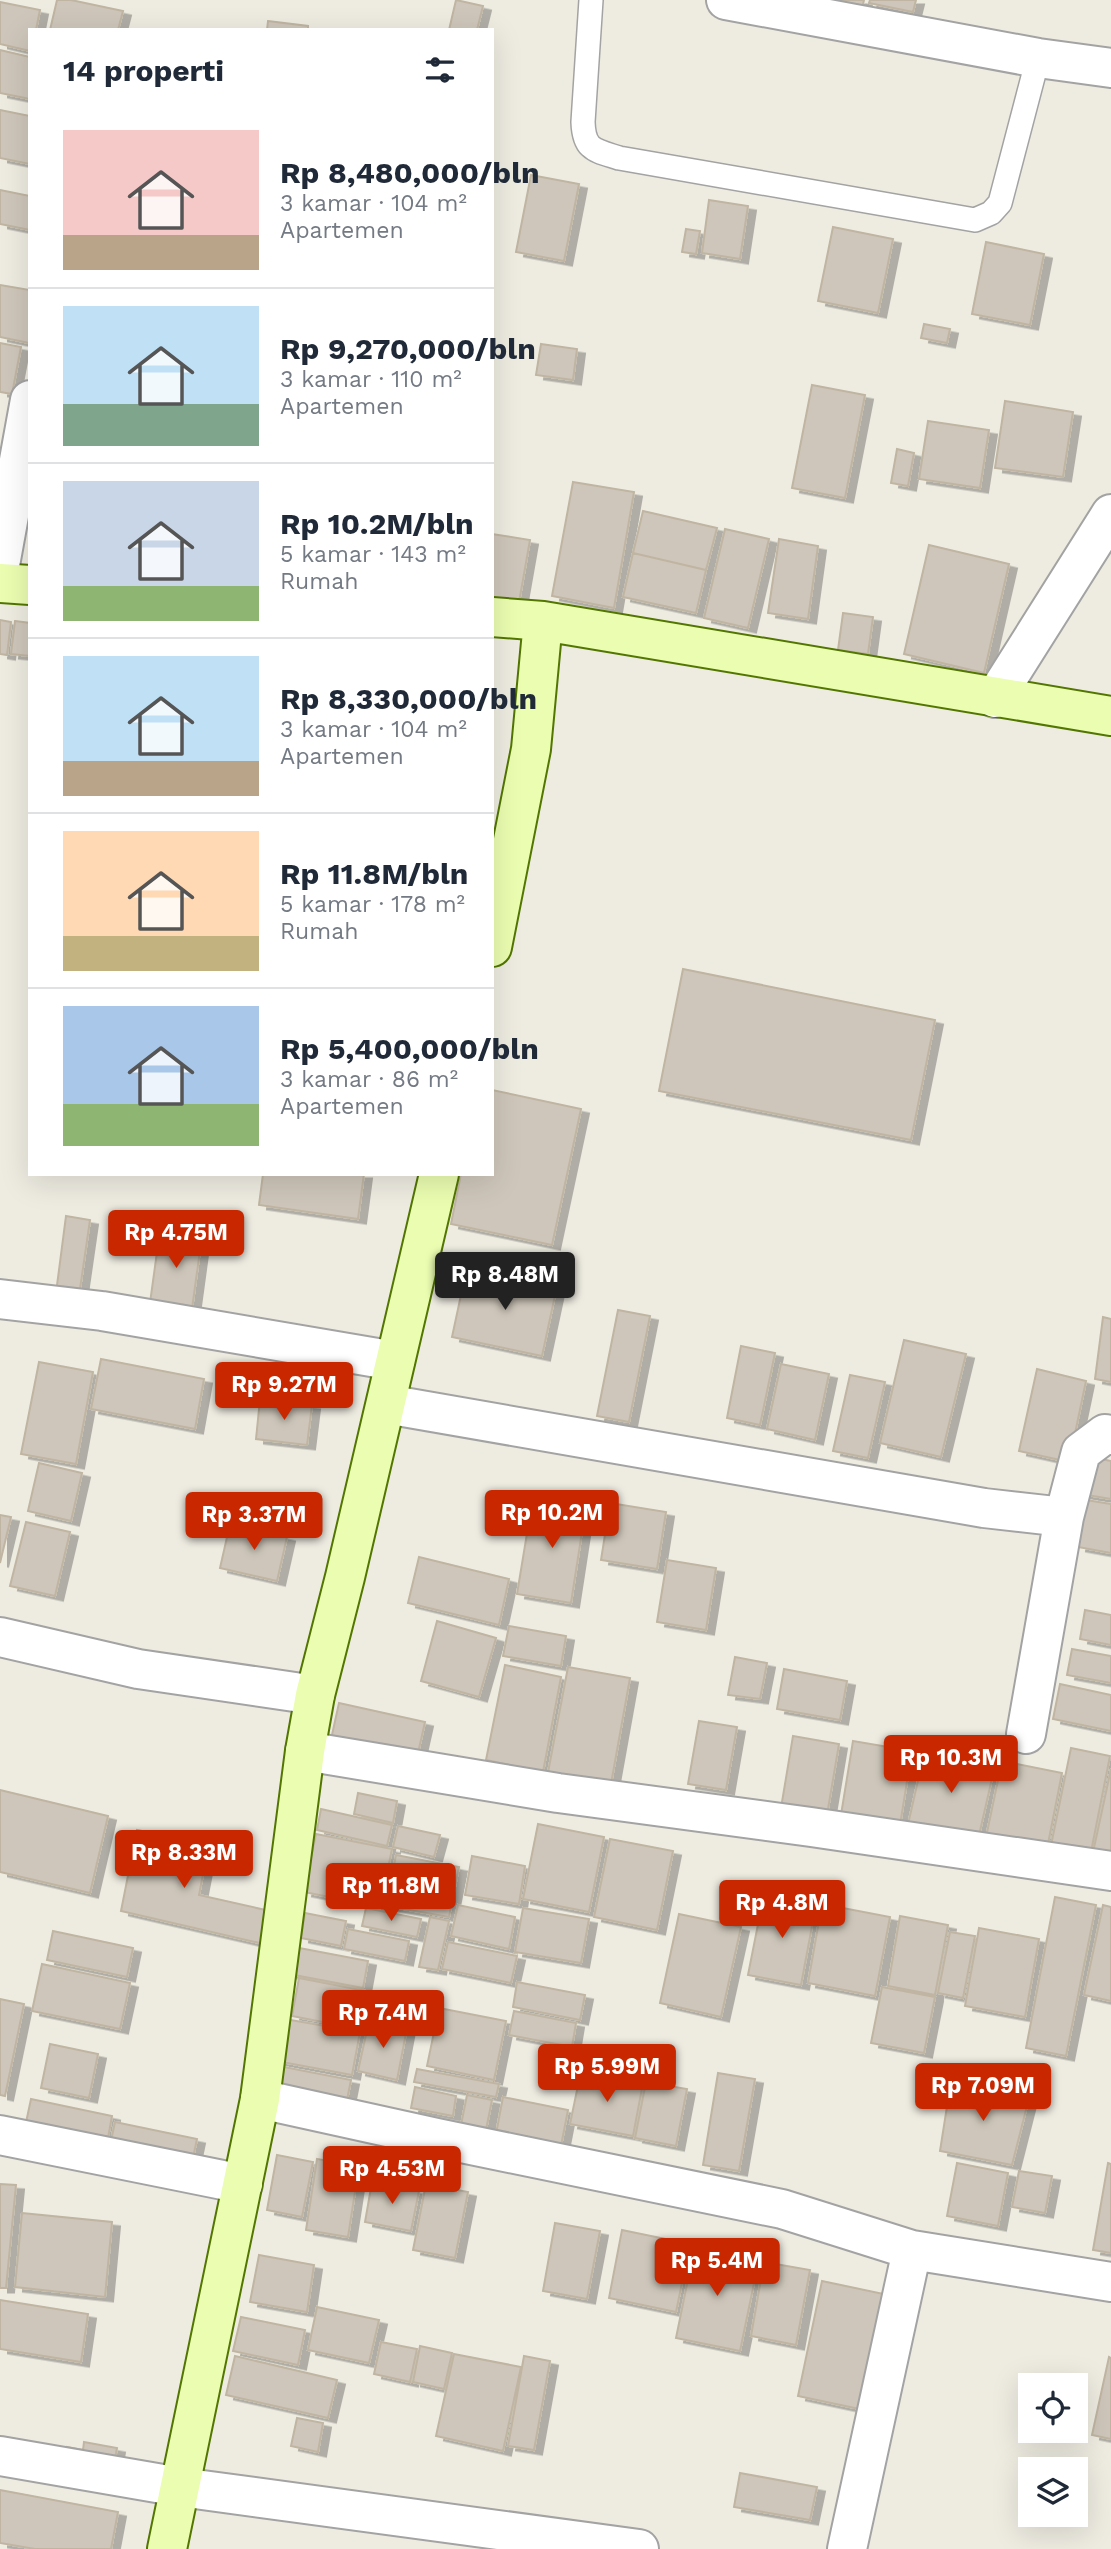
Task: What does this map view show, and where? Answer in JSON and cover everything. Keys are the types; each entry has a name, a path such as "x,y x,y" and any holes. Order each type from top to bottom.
{"street":[{"path":"726,0 1038,58 1111,68"},
{"path":"0,565 28,411"},
{"path":"995,698 1111,514"},
{"path":"0,583 28,585"},
{"path":"494,617 543,621 1111,716"},
{"path":"494,931 531,749 543,621"},
{"path":"167,2549 260,2099 305,1751 315,1695 439,1176"},
{"path":"0,1299 102,1311 395,1360"},
{"path":"386,1404 984,1508 1064,1517"},
{"path":"1026,1734 1064,1517 1081,1452 1105,1434 1111,1435"},
{"path":"0,1637 138,1669 315,1695"},
{"path":"305,1751 558,1793 811,1826 1111,1871"},
{"path":"260,2099 782,2209 912,2250 1111,2282"},
{"path":"0,2135 243,2184"},
{"path":"847,2549 912,2250"},
{"path":"0,2456 180,2487 639,2549"}],"lane":[{"path":"591,0 583,122 584,139 595,150 619,158 975,220 991,213 1000,203 1038,58"}],"building":[{"path":"57,0 71,0 123,11 119,28 50,28"},
{"path":"456,0 483,6 478,28 449,28"},
{"path":"816,0 864,0 860,17"},
{"path":"870,0 916,0 913,12 869,3"},
{"path":"0,2 40,10 36,28 28,28 28,51 0,44"},
{"path":"268,21 308,26 308,28 267,28"},
{"path":"0,50 28,57 28,99 0,93"},
{"path":"0,110 28,116 28,164 0,158"},
{"path":"531,175 579,184 564,261 516,252"},
{"path":"0,190 28,196 28,230 0,224"},
{"path":"709,200 748,206 740,259 702,253"},
{"path":"833,227 893,239 878,313 818,301"},
{"path":"686,229 700,231 696,254 682,252"},
{"path":"986,242 1044,254 1030,325 972,314"},
{"path":"0,285 28,290 28,343 0,337"},
{"path":"924,324 950,329 947,343 921,338"},
{"path":"0,343 21,347 12,394 0,392"},
{"path":"541,344 577,349 573,380 536,375"},
{"path":"812,385 865,395 845,498 792,488"},
{"path":"1005,401 1073,412 1063,477 995,468"},
{"path":"928,421 989,430 980,488 919,479"},
{"path":"897,449 914,453 908,486 891,483"},
{"path":"573,482 634,492 614,608 552,596"},
{"path":"643,511 717,528 706,570 633,553"},
{"path":"725,529 769,539 748,628 704,618"},
{"path":"494,534 530,540 518,608 494,604"},
{"path":"779,539 818,546 808,619 768,613"},
{"path":"929,545 1009,564 984,673 904,654"},
{"path":"633,553 706,570 696,613 623,597"},
{"path":"843,613 873,617 868,654 838,650"},
{"path":"0,620 11,622 7,655 0,654"},
{"path":"15,621 28,623 28,656 11,654"},
{"path":"683,969 935,1020 911,1140 659,1091"},
{"path":"494,1090 581,1109 552,1245 451,1224 461,1176 494,1176"},
{"path":"263,1176 364,1176 358,1219 259,1205"},
{"path":"66,1216 90,1220 79,1296 56,1293"},
{"path":"160,1230 202,1236 192,1309 150,1303"},
{"path":"467,1267 557,1286 542,1356 452,1337"},
{"path":"618,1310 650,1316 629,1422 597,1416"},
{"path":"1103,1317 1111,1319 1111,1382 1095,1379"},
{"path":"904,1340 966,1354 941,1457 880,1443"},
{"path":"741,1346 775,1353 760,1425 727,1418"},
{"path":"101,1359 204,1379 195,1429 91,1409"},
{"path":"39,1362 93,1372 76,1464 21,1454"},
{"path":"781,1364 829,1374 815,1440 767,1429"},
{"path":"1037,1369 1086,1381 1069,1462 1019,1451"},
{"path":"850,1375 885,1382 868,1458 833,1451"},
{"path":"260,1399 312,1405 307,1445 256,1439"},
{"path":"1087,1456 1111,1461 1111,1499 1081,1494"},
{"path":"39,1463 82,1473 71,1521 28,1511"},
{"path":"533,1497 586,1506 571,1603 517,1594"},
{"path":"1086,1500 1111,1504 1111,1553 1078,1547"},
{"path":"610,1503 666,1512 657,1569 601,1560"},
{"path":"0,1515 11,1517 0,1563"},
{"path":"26,1522 70,1532 55,1596 10,1586"},
{"path":"230,1524 287,1537 277,1581 220,1568"},
{"path":"419,1557 509,1579 499,1625 408,1603"},
{"path":"667,1560 716,1568 706,1630 657,1622"},
{"path":"1085,1610 1111,1615 1111,1645 1080,1639"},
{"path":"437,1621 496,1638 479,1697 421,1681"},
{"path":"509,1626 566,1636 561,1666 503,1656"},
{"path":"1072,1649 1111,1656 1111,1683 1067,1675"},
{"path":"735,1657 767,1663 760,1699 728,1695"},
{"path":"505,1665 561,1677 543,1772 486,1760"},
{"path":"568,1667 630,1678 609,1795 546,1783"},
{"path":"784,1669 847,1681 840,1720 777,1709"},
{"path":"1060,1684 1111,1695 1111,1731 1053,1719"},
{"path":"339,1703 425,1722 416,1762 330,1744"},
{"path":"699,1721 737,1727 726,1790 688,1784"},
{"path":"793,1736 839,1744 826,1821 780,1814"},
{"path":"853,1741 912,1751 899,1831 840,1821"},
{"path":"926,1745 996,1761 977,1844 907,1829"},
{"path":"1071,1748 1110,1756 1089,1862 1049,1855"},
{"path":"1002,1761 1062,1773 1046,1854 985,1842"},
{"path":"1111,1769 1111,1861 1092,1857"},
{"path":"0,1790 108,1816 90,1893 0,1872"},
{"path":"358,1793 397,1801 393,1823 354,1814"},
{"path":"321,1809 392,1825 387,1846 317,1830"},
{"path":"538,1824 604,1837 589,1912 523,1899"},
{"path":"398,1826 440,1835 434,1857 393,1847"},
{"path":"137,1830 209,1844 199,1895 270,1911 264,1944 121,1911"},
{"path":"316,1834 392,1849 380,1907 304,1892"},
{"path":"610,1839 673,1851 657,1930 594,1917"},
{"path":"396,1855 459,1867 449,1917 386,1906"},
{"path":"472,1856 525,1866 519,1904 465,1895"},
{"path":"764,1894 816,1905 801,1985 748,1975"},
{"path":"1055,1897 1096,1905 1066,2056 1026,2048"},
{"path":"822,1904 890,1917 875,1996 808,1983"},
{"path":"458,1905 515,1917 509,1949 451,1936"},
{"path":"1103,1905 1111,1907 1111,2001 1084,1995"},
{"path":"366,1908 421,1919 417,1937 362,1926"},
{"path":"523,1908 589,1919 581,1963 515,1952"},
{"path":"305,1913 346,1921 341,1946 301,1938"},
{"path":"679,1914 741,1927 721,2017 660,2003"},
{"path":"900,1916 948,1925 935,1995 888,1986"},
{"path":"430,1917 449,1921 438,1970 419,1967"},
{"path":"979,1928 1039,1939 1025,2017 965,2006"},
{"path":"348,1929 409,1941 405,1961 344,1949"},
{"path":"53,1931 133,1948 127,1977 47,1960"},
{"path":"950,1932 975,1936 963,1998 938,1993"},
{"path":"448,1942 517,1956 511,1983 442,1969"},
{"path":"294,1947 368,1961 363,1988 289,1974"},
{"path":"42,1964 130,1983 120,2029 32,2011"},
{"path":"299,1978 366,1991 358,2029 292,2016"},
{"path":"517,1982 585,1995 580,2020 513,2007"},
{"path":"882,1987 935,1997 924,2053 871,2043"},
{"path":"0,1999 24,2004 5,2096 0,2095"},
{"path":"439,2008 506,2021 494,2080 427,2066"},
{"path":"514,2011 576,2023 572,2047 509,2035"},
{"path":"279,2018 360,2032 352,2075 271,2060"},
{"path":"369,2021 407,2028 397,2080 358,2071"},
{"path":"50,2044 98,2054 89,2098 41,2088"},
{"path":"284,2067 351,2080 345,2110 278,2097"},
{"path":"417,2069 499,2084 496,2097 414,2082"},
{"path":"581,2071 643,2083 633,2136 570,2124"},
{"path":"718,2073 755,2079 739,2171 703,2165"},
{"path":"951,2081 1029,2098 1012,2165 940,2151"},
{"path":"646,2082 687,2089 676,2146 635,2138"},
{"path":"415,2087 456,2096 453,2116 411,2108"},
{"path":"467,2095 492,2100 484,2140 459,2135"},
{"path":"503,2097 568,2110 560,2151 495,2139"},
{"path":"31,2099 112,2116 106,2149 24,2132"},
{"path":"115,2122 197,2139 190,2172 108,2155"},
{"path":"277,2155 313,2162 302,2217 267,2210"},
{"path":"317,2159 359,2166 348,2237 306,2230"},
{"path":"957,2163 1008,2173 998,2226 947,2216"},
{"path":"1108,2163 1111,2164 1111,2253 1093,2250"},
{"path":"1019,2171 1052,2176 1045,2213 1012,2207"},
{"path":"372,2182 419,2191 411,2231 365,2222"},
{"path":"0,2184 16,2185 6,2288 0,2288"},
{"path":"426,2184 468,2192 455,2258 413,2250"},
{"path":"22,2213 112,2222 105,2297 15,2287"},
{"path":"555,2223 600,2231 587,2299 543,2291"},
{"path":"622,2230 690,2244 676,2312 609,2298"},
{"path":"695,2245 759,2259 740,2351 676,2338"},
{"path":"259,2255 314,2265 307,2312 250,2302"},
{"path":"764,2262 810,2270 796,2345 751,2336"},
{"path":"822,2281 893,2296 869,2411 798,2396"},
{"path":"0,2300 88,2314 81,2362 0,2349"},
{"path":"317,2307 379,2320 369,2363 308,2350"},
{"path":"241,2317 305,2330 298,2365 233,2351"},
{"path":"381,2342 417,2349 410,2382 374,2374"},
{"path":"420,2346 452,2353 444,2389 413,2382"},
{"path":"454,2354 521,2367 503,2451 436,2436"},
{"path":"235,2356 337,2380 328,2418 226,2395"},
{"path":"524,2356 550,2361 534,2450 508,2446"},
{"path":"1109,2357 1111,2358 1111,2439 1092,2435"},
{"path":"297,2418 323,2423 318,2452 291,2446"},
{"path":"84,2442 117,2448 112,2474 64,2466 67,2447 83,2450"},
{"path":"740,2473 817,2487 810,2520 734,2507"},
{"path":"0,2490 118,2512 111,2549 35,2549 0,2543"}]}
